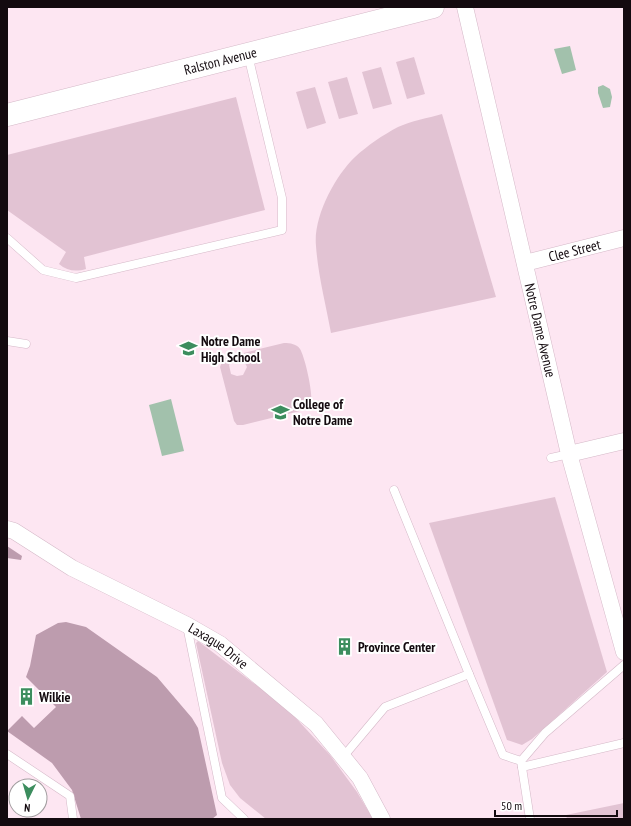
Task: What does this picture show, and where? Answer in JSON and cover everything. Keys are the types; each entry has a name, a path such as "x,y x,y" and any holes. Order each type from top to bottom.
{"main road":[{"name":"Ralston Avenue","path":"7,115 433,7"}],"street":[{"name":"Notre Dame Avenue","path":"465,7 569,454 624,652"},
{"name":"Clee Street","path":"525,264 624,238"},
{"path":"569,454 624,441"},
{"name":"Laxague Drive","path":"7,529 14,531 72,568 187,625 220,644 316,724 360,778 382,819"}],"lane":[{"path":"8,240 43,270 76,278 282,230 282,198 248,54"},
{"path":"7,341 26,344"},
{"path":"551,458 569,454"},
{"path":"394,490 503,754 521,764 624,743"},
{"path":"187,625 222,798 244,819"},
{"path":"530,819 521,764 545,733 624,665"},
{"path":"344,757 385,707 469,674"},
{"path":"7,754 70,796 73,819"}],"shaded area":[{"path":"570,46 576,70 562,74 554,49"},
{"path":"414,57 425,94 407,99 396,62"},
{"path":"381,67 392,104 373,109 362,72"},
{"path":"347,77 358,114 339,119 328,82"},
{"path":"603,85 610,89 612,97 610,107 603,108 598,93 598,87"},
{"path":"315,87 326,123 307,129 296,92"},
{"path":"236,97 265,210 84,257 86,269 75,271 65,268 59,264 66,252 7,210 7,155"},
{"path":"442,114 496,297 331,333 320,279 316,235 322,210 333,186 347,165 370,144 398,127 414,121"},
{"path":"284,343 299,347 304,359 310,383 311,401 304,410 243,425 237,425 234,421 220,367 223,359","holes":["237,357 243,359 247,367 243,375 237,376 231,374 229,365 232,360"]},
{"path":"171,399 184,451 162,456 149,405"},
{"path":"555,497 607,672 532,739 522,745 507,740 429,523"},
{"path":"7,546 22,556 21,560 7,558"},
{"path":"66,622 86,627 157,677 192,718 198,728 217,815 212,819 81,819 72,790 52,763 7,731 22,716 34,728 56,707 26,677 30,666 36,635 58,623"},
{"path":"198,641 281,704 294,716 330,755 357,792 373,819 266,819 240,798 230,785 222,763 196,643"},
{"path":"624,803 624,819 567,819 566,815"}],"place":[{"name":"Notre Dame High School","path":"188,349"},
{"name":"College of Notre Dame","path":"280,412"},
{"name":"Province Center","path":"345,647"},
{"name":"Wilkie","path":"26,697"}]}
